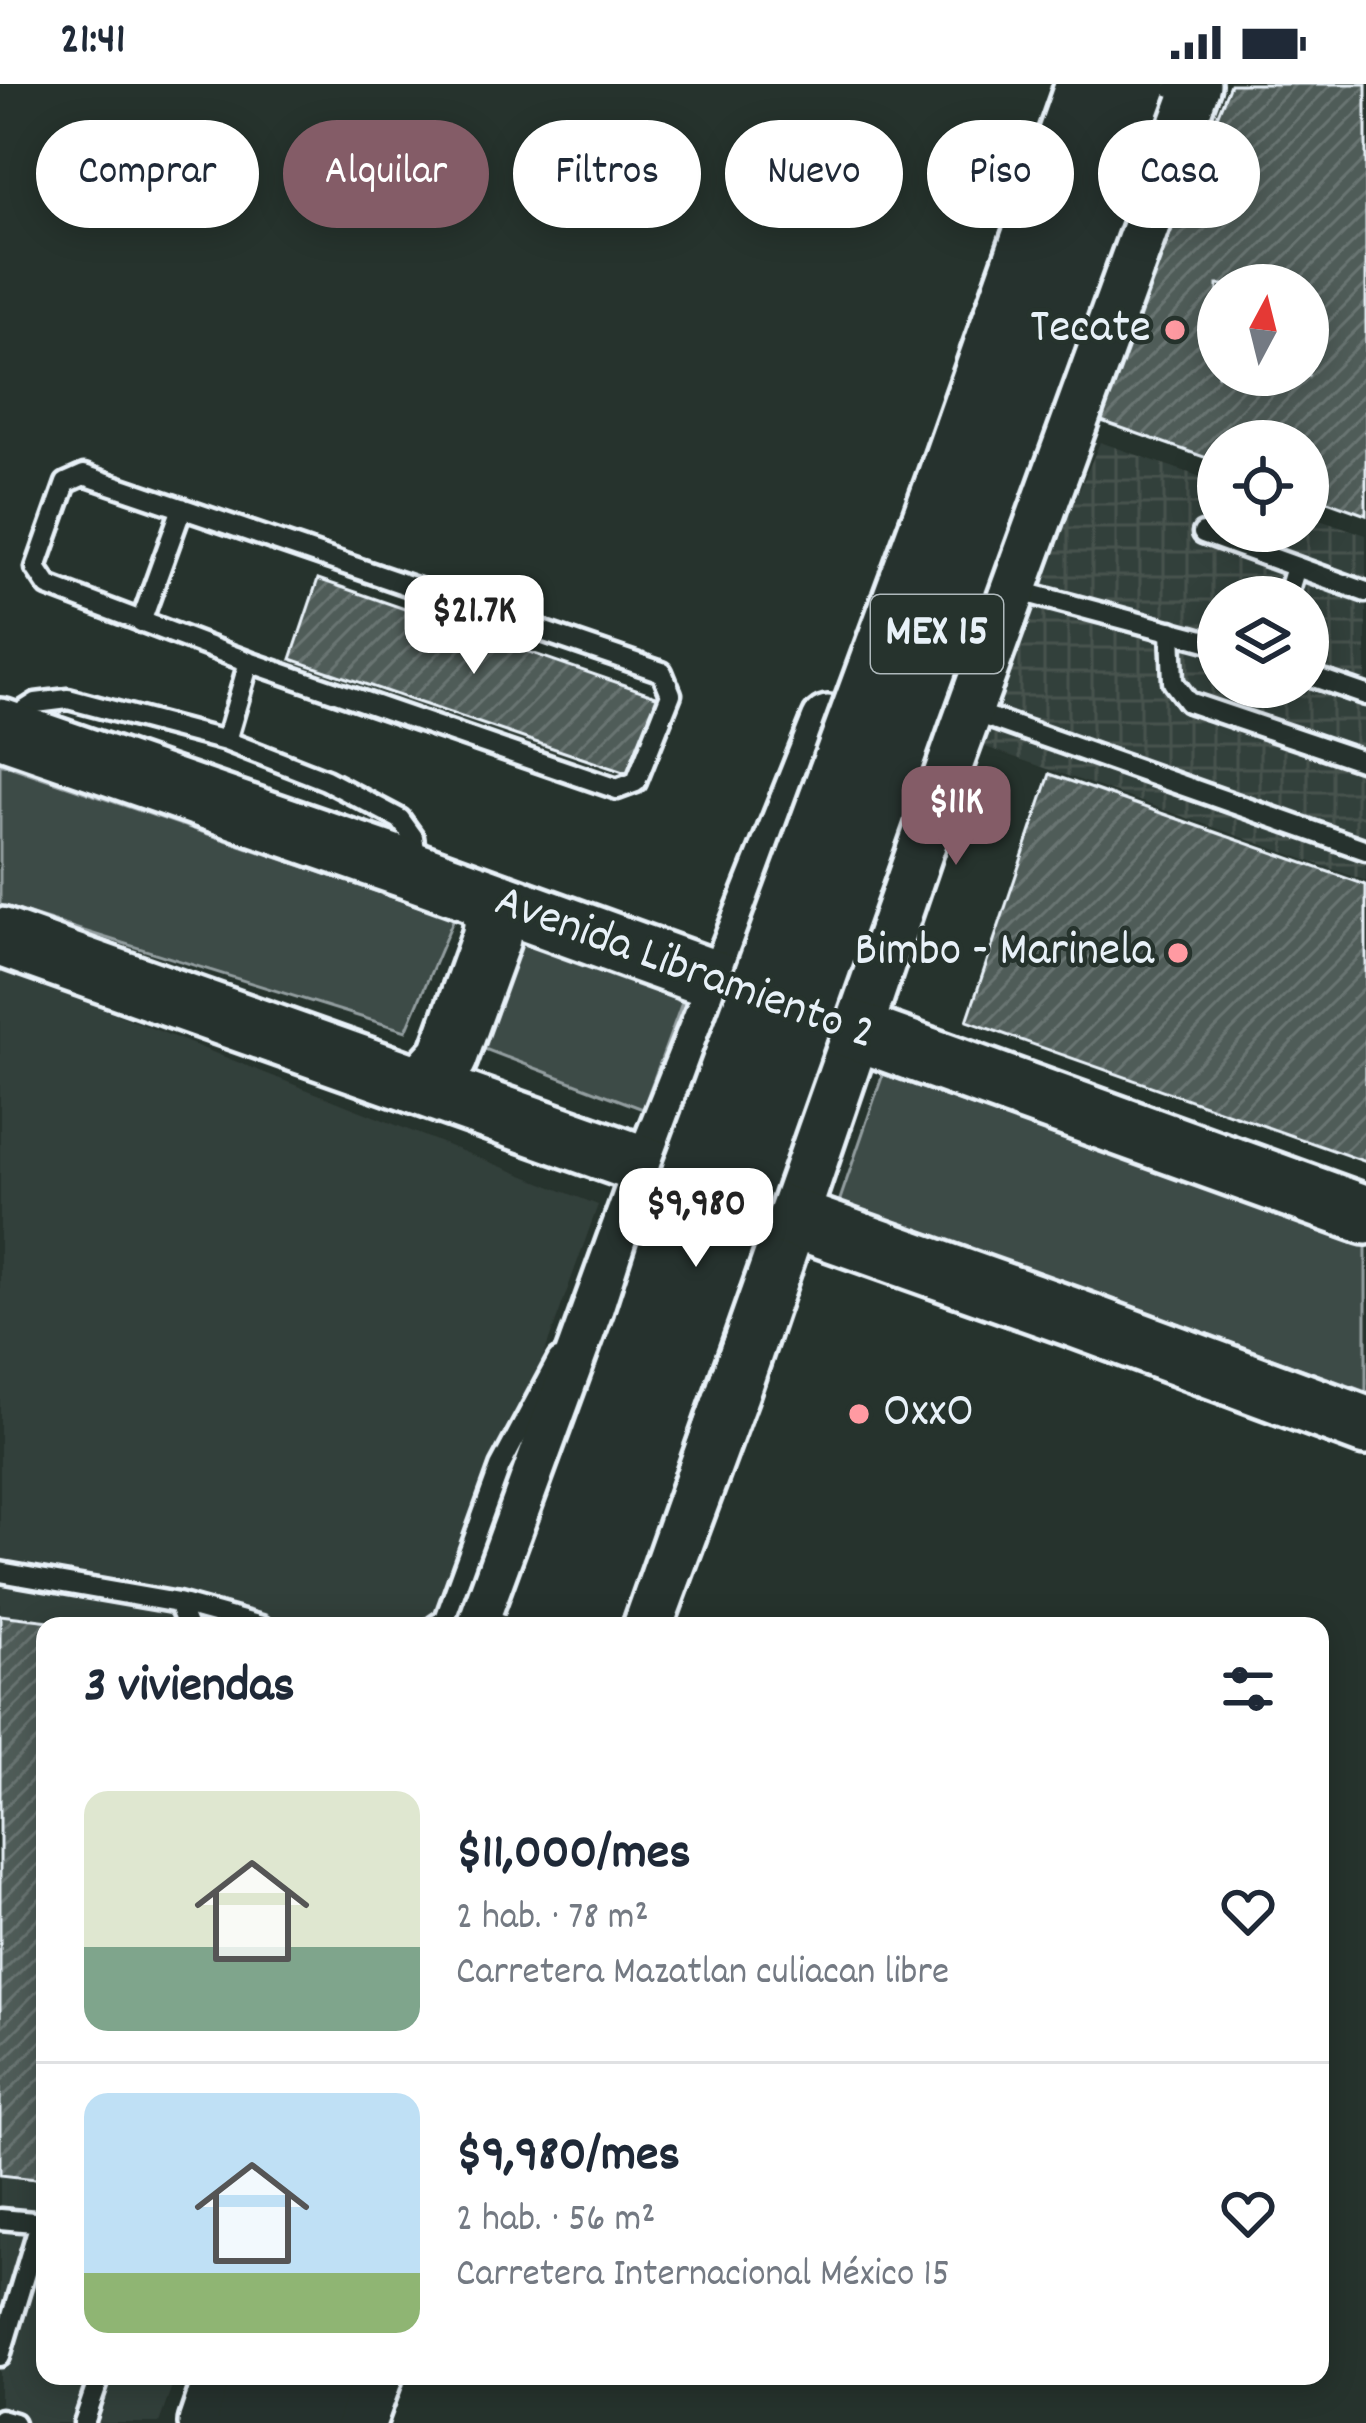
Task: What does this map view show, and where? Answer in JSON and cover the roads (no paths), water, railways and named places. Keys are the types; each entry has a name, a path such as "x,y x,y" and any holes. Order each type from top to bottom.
{"highway":[{"name":"MEX 15","path":"589,1617 718,1186 948,479 1087,84"},
{"name":"MEX 15","path":"537,1617 644,1326 718,1186 1137,84"},
{"path":"247,2423 260,2385"},
{"path":"305,2423 318,2385"}],"main road":[{"path":"649,1617 732,1394 718,1186 724,983 899,533 1060,84"},
{"path":"487,1617 607,1285 718,1186 853,1031 1194,84"},
{"name":"Avenida Libramiento 2","path":"0,727 1366,1215"},
{"path":"422,1085 448,1057 491,938 494,922 487,898"},
{"path":"0,937 718,1186 1366,1426"},
{"path":"585,1346 644,1310 676,1309 704,1322 715,1334 723,1349 732,1394"},
{"path":"205,2423 217,2385"},
{"path":"359,2423 373,2385"}],"lane":[{"path":"84,476 182,508 662,672 671,694 636,782 617,789 249,662 48,586 36,568 66,483 84,476"},
{"path":"142,622 182,508"},
{"path":"1255,552 1366,592"},
{"path":"1293,576 1296,567"},
{"path":"1012,589 1197,638"},
{"path":"1171,631 1173,682 1188,702 1366,762"},
{"path":"226,741 249,662"},
{"path":"1329,682 1366,695"},
{"path":"0,727 36,703 68,699 226,741 326,780 400,819 413,837 419,873"},
{"path":"968,710 1366,850"},
{"path":"446,1617 500,1467 552,1368 607,1285"},
{"path":"0,1572 178,1603 229,1617"},
{"path":"178,1603 183,1617"},
{"path":"178,1603 199,1617"},
{"path":"0,2218 36,2222"},
{"path":"0,2356 36,2242"},
{"path":"84,2423 97,2385"},
{"path":"0,2419 14,2423"}],"place":[{"name":"Tecate","path":"1175,330"},
{"name":"Bimbo - Marinela","path":"1178,953"},
{"name":"OxxO","path":"859,1414"}]}
